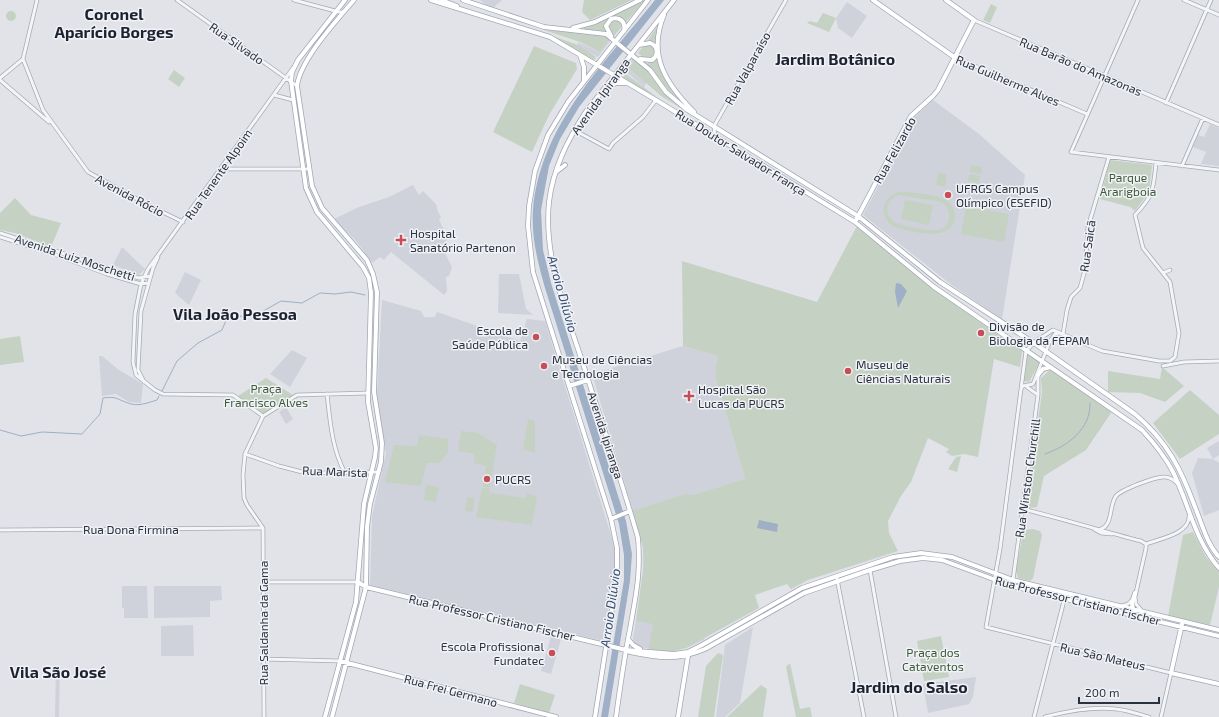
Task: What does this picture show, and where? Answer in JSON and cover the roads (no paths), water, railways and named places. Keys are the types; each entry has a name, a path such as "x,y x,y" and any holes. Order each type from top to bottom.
{"main road":[{"path":"325,717 356,602 364,504 373,472 376,448 368,393 371,293 368,278 363,267 317,212 306,188 291,81 292,72 298,60 345,0"},
{"path":"332,717 366,587 367,527 370,504 379,472 382,451 374,392 377,287 367,260 322,208 312,186 297,86 299,75 306,62 354,0"},
{"name":"Rua Doutor Salvador França","path":"430,0 493,18 550,37 855,222 934,287 1142,430 1161,453 1179,486"},
{"path":"441,0 493,18"},
{"path":"458,0 496,12"},
{"name":"Rua Doutor Salvador França","path":"463,0 544,27 600,32 612,38 632,53 650,70 676,101 858,216 940,282 1034,343 1135,414 1168,448 1184,477 1207,538 1219,557"},
{"path":"567,29 595,22 640,0"},
{"name":"Avenida Ipiranga","path":"595,717 609,646 617,577 617,548 613,518 533,272 528,226 529,206 535,171 548,135 568,102 584,81 599,66 648,0"},
{"name":"Avenida Ipiranga","path":"616,717 624,650 628,639 639,584 640,563 638,538 628,512 566,313 552,258 548,219 549,202 556,173 574,130 585,113 674,0"},
{"name":"Rua Guilherme Alves","path":"873,0 954,57"},
{"name":"Rua Barão do Amazonas","path":"946,0 974,20"},
{"name":"Rua Doutor Salvador França","path":"667,9 659,34 660,63 664,76 682,100 706,121"},
{"path":"612,38 606,28 607,23 611,19 617,18 622,21 625,26 624,32"},
{"name":"Rua Felizardo","path":"855,222 911,116 933,96 974,20"},
{"path":"636,57 649,61 657,54 655,46 650,42 637,46"},
{"path":"580,54 584,67 584,81"},
{"path":"605,89 616,83 629,85"},
{"path":"556,173 565,165"},
{"path":"1038,374 1044,369 1050,367"},
{"path":"570,385 586,380"},
{"path":"1179,486 1202,545 1219,568"},
{"path":"613,518 628,512"},
{"name":"Rua Professor Cristiano Fischer","path":"624,650 666,654 688,654 802,588 893,557 921,553 943,554 996,575 1145,612 1219,636"},
{"name":"Rua Professor Cristiano Fischer","path":"358,582 366,587 656,658 674,658 705,649 804,593 900,561 923,558 942,560 995,580 1141,617 1219,630"},
{"path":"969,570 971,565"},
{"path":"1135,593 1132,603 1133,609 1141,617"},
{"path":"755,615 757,620"},
{"path":"1171,673 1182,624"},
{"path":"628,639 633,645 644,651"},
{"path":"678,717 688,654"},
{"name":"Rua Frei Germano","path":"340,661 556,717"},
{"name":"Rua São Mateus","path":"1171,673 1219,684"}],"street":[{"path":"38,0 23,59 0,79 27,104 52,124"},
{"name":"Rua Silvado","path":"177,0 297,86"},
{"path":"294,0 344,12"},
{"name":"Rua Valparaíso","path":"714,126 786,0"},
{"path":"1138,0 1071,152 1219,170"},
{"path":"1184,0 1219,15"},
{"path":"1166,103 1211,0"},
{"name":"Rua Barão do Amazonas","path":"974,20 1219,125"},
{"name":"Rua Guilherme Alves","path":"954,57 1087,114"},
{"name":"Avenida Rócio","path":"23,59 36,97 52,124 88,172 148,205 183,222"},
{"name":"Rua Tenente Alpoim","path":"144,382 136,375 132,362 134,314 143,277 298,60"},
{"path":"274,95 293,100"},
{"path":"574,130 609,149 613,143 643,117 656,100"},
{"path":"1182,166 1203,118"},
{"path":"714,126 716,137"},
{"name":"Rua Saicã","path":"1063,334 1071,297 1080,288 1085,270 1088,226 1109,157"},
{"path":"1156,163 1153,191 1135,215 1143,248 1170,282 1179,333 1175,357 1163,366"},
{"path":"220,169 309,169"},
{"name":"Avenida Luiz Moschetti","path":"0,233 139,278 150,276"},
{"name":"Avenida Luiz Moschetti","path":"0,237 141,284 148,283"},
{"name":"Rua Tenente Alpoim","path":"144,382 138,370 141,311 150,276 161,252"},
{"path":"1163,273 1170,270"},
{"path":"995,580 1026,351 1044,335 1053,330 1102,351 1167,362"},
{"path":"1021,389 1025,386 1033,384 1043,362 1050,341 1055,334 1063,334"},
{"path":"1044,335 1049,336 1050,341"},
{"path":"1175,357 1179,361 1184,362"},
{"path":"1159,361 1163,366"},
{"path":"1163,366 1184,362 1219,361"},
{"path":"132,362 139,363"},
{"name":"Rua Winston Churchill","path":"1013,580 1038,395 1038,374"},
{"path":"144,382 163,394 232,395 263,416"},
{"path":"1021,382 1038,395"},
{"path":"263,528 247,505 243,495 245,454 263,416 297,395 368,393"},
{"path":"327,394 331,431 338,460 345,473"},
{"name":"Rua Marista","path":"245,454 279,466 306,472 379,472"},
{"path":"1114,534 1109,530 1108,524 1114,499 1121,492 1160,477 1170,478 1179,486"},
{"path":"1023,509 1100,529 1141,541 1146,544"},
{"path":"1146,544 1183,530 1188,523 1189,514"},
{"path":"1100,529 1104,528 1108,524"},
{"name":"Rua Dona Firmina","path":"0,530 263,528"},
{"name":"Rua Saldanha da Gama","path":"263,528 264,717"},
{"path":"1092,528 1101,533 1114,534"},
{"path":"1121,606 1130,602 1135,593 1146,544"},
{"path":"870,570 896,717"},
{"path":"836,576 864,717"},
{"name":"Rua São Mateus","path":"995,580 986,627 1171,673"},
{"path":"263,582 358,582"},
{"path":"1034,717 1066,593"},
{"path":"1135,593 1136,604 1145,612"},
{"path":"263,659 340,661"},
{"path":"1161,717 1171,673"},
{"path":"1045,717 1061,712 1094,709 1116,709 1149,717"}],"water":[{"name":"Arroio Dilúvio","path":"655,0 664,0 579,107 560,139 549,166 541,210 543,250 551,283 626,521 632,554 630,581 608,717 601,717 624,580 624,555 619,524 542,279 534,240 533,210 538,179 548,150 561,123 596,72"},
{"path":"896,283 901,284 907,291 898,308 895,292"},
{"path":"759,520 778,524 777,532 757,528"}],"waterway":[{"path":"162,391 177,361 198,343 222,330 227,318 258,314 281,301 302,303 320,293 335,294 351,292 365,295"},
{"path":"0,430 21,436 42,432 82,434 100,414 103,398 114,398 139,405 157,400 159,396"},
{"path":"1045,454 1054,451 1070,441 1076,435 1087,421 1090,403"}],"place":[{"name":"UFRGS Campus Olímpico (ESEFID)","path":"948,195"},
{"name":"Hospital Sanatório Partenon","path":"401,240"},
{"name":"Divisão de Biologia da FEPAM","path":"981,333"},
{"name":"Escola de Saúde Pública","path":"536,337"},
{"name":"Museu de Ciências e Tecnologia","path":"544,366"},
{"name":"Museu de Ciências Naturais","path":"848,371"},
{"name":"Hospital São Lucas da PUCRS","path":"689,396"},
{"name":"PUCRS","path":"487,479"},
{"name":"Escola Profissional Fundatec","path":"552,653"}],"district":[{"name":"Coronel Aparício Borges","path":"114,22"},
{"name":"Jardim Botânico","path":"835,58"},
{"name":"Vila João Pessoa","path":"235,313"},
{"name":"Vila São José","path":"58,671"},
{"name":"Jardim do Salso","path":"909,686"}],"park label":[{"name":"Parque Ararigboia","path":"1128,184"},
{"name":"Praça Francisco Alves","path":"266,395"},
{"name":"Praça dos Cataventos","path":"933,659"}]}
